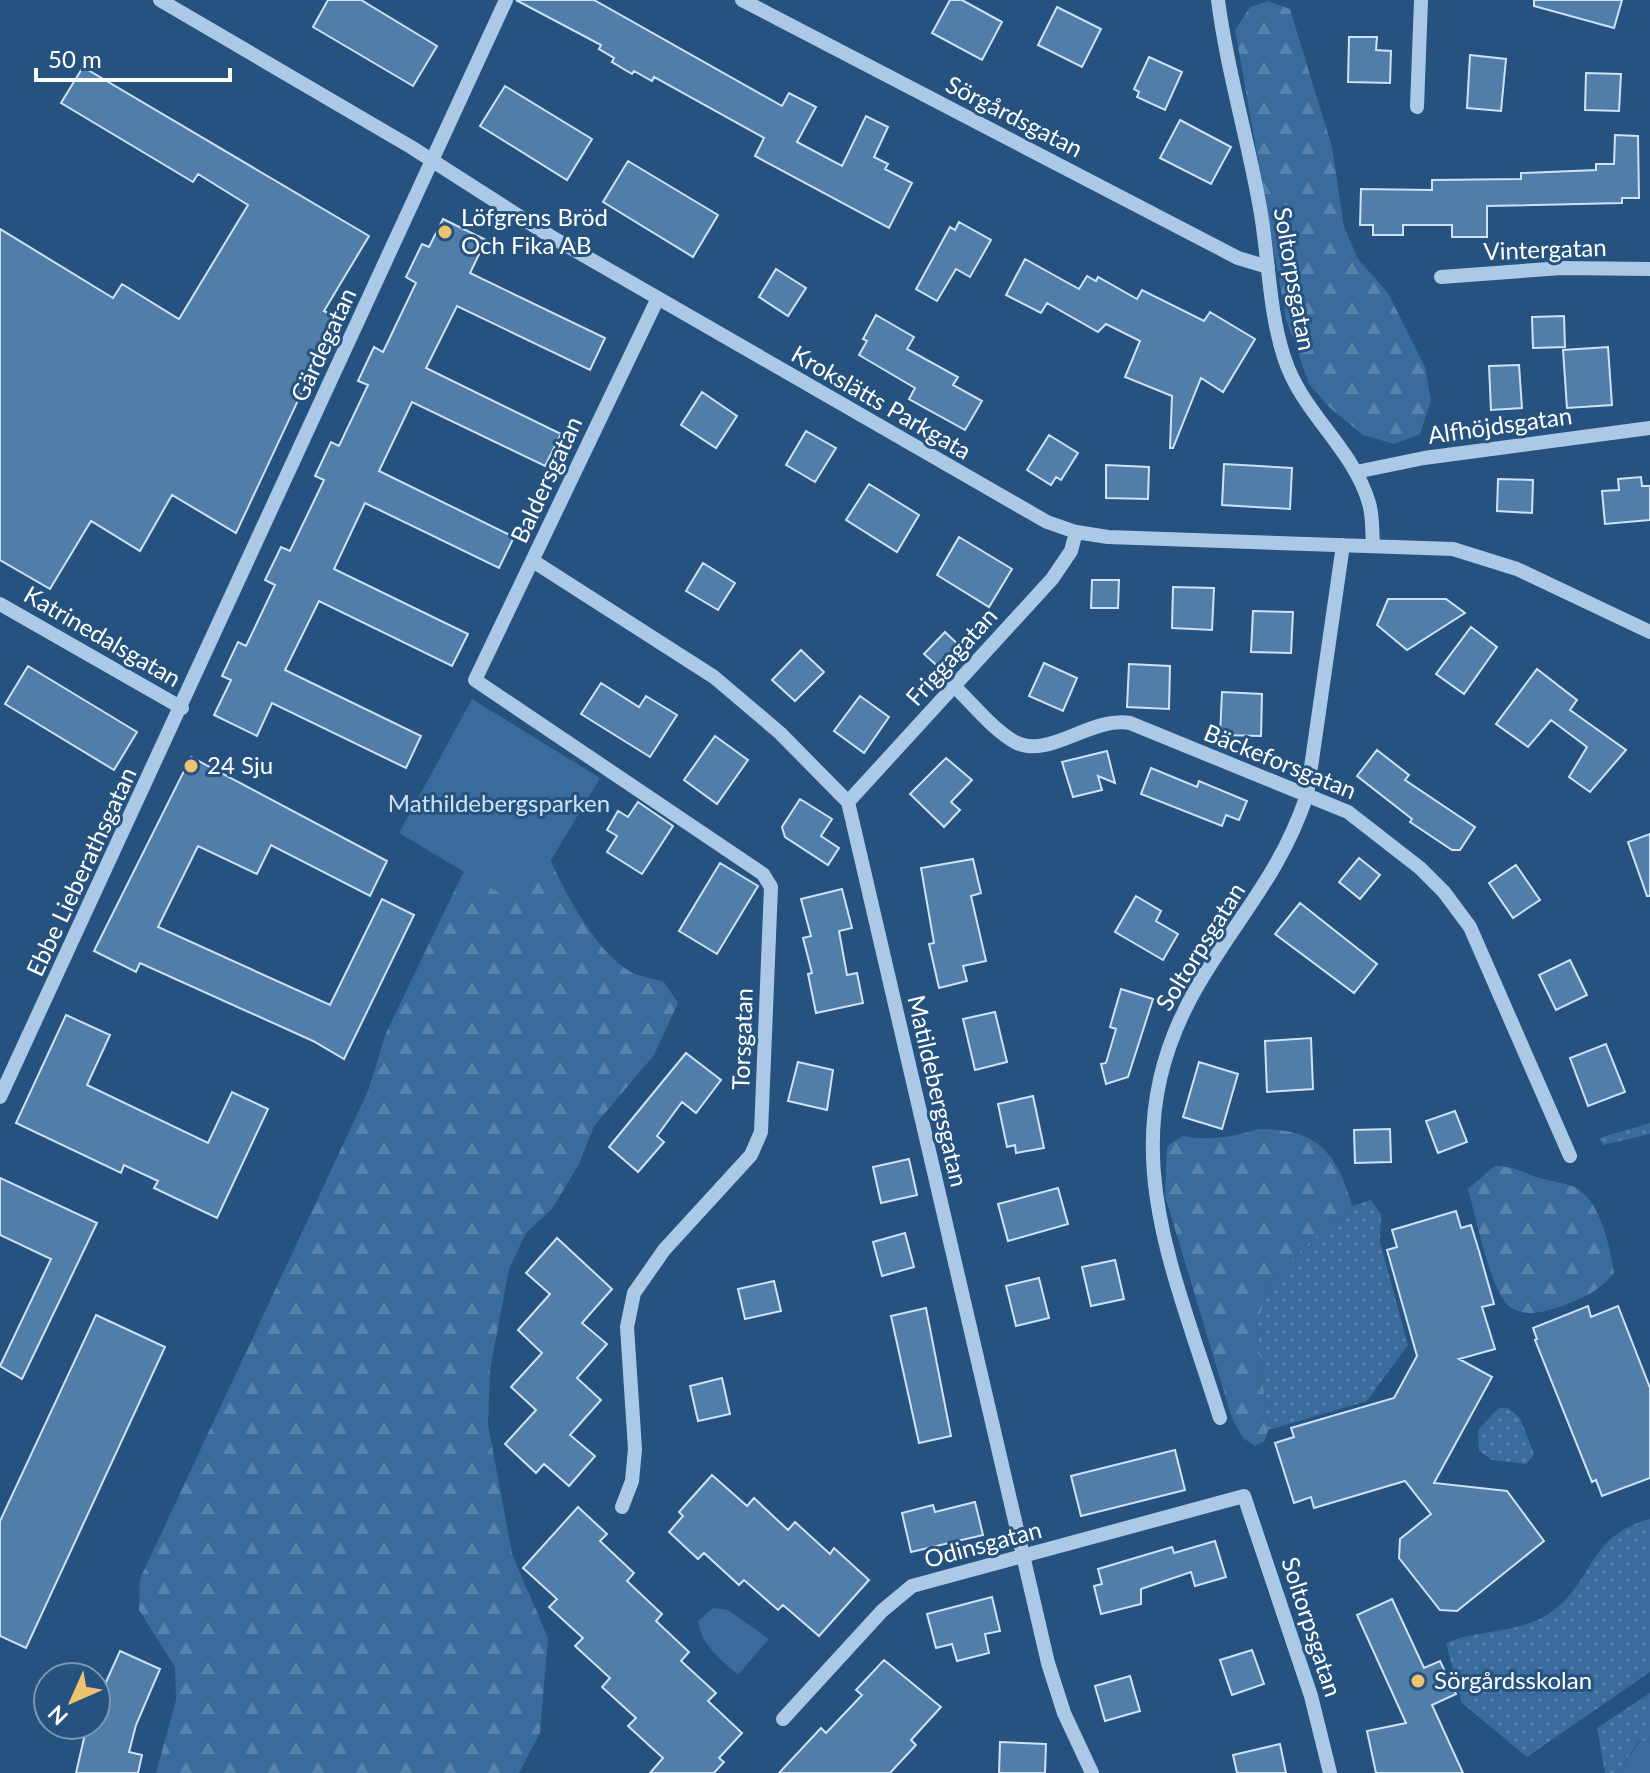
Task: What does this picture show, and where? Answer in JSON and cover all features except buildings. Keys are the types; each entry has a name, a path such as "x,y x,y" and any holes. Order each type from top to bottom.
{"street":[{"name":"Krokslätts Parkgata","path":"160,0 658,298 1019,508 1076,532 1108,537 1453,549 1488,558 1650,632"},
{"name":"Gärdegatan","path":"182,708 506,0"},
{"name":"Sörgårdsgatan","path":"742,0 1238,258 1268,267"},
{"name":"Soltorpsgatan","path":"1218,0 1224,46 1261,213 1275,329 1290,376 1356,472 1370,506 1373,545"},
{"path":"1417,107 1421,0"},
{"name":"Vintergatan","path":"1441,277 1562,268 1650,269"},
{"name":"Baldersgatan","path":"475,680 658,298"},
{"name":"Alfhöjdsgatan","path":"1356,472 1424,458 1650,428"},
{"name":"Friggagatan","path":"848,802 1058,571 1071,551 1076,532"},
{"name":"Soltorpsgatan","path":"1220,1418 1160,1222 1153,1182 1153,1118 1169,1043 1182,1013 1269,882 1307,795 1343,545"},
{"path":"533,561 714,677 780,733 848,802"},
{"name":"Katrinedalsgatan","path":"0,604 182,708"},
{"name":"Torsgatan","path":"475,680 763,874 771,887 758,1145 664,1250 634,1293 627,1327 635,1449 632,1481 622,1507"},
{"name":"Bäckeforsgatan","path":"955,687 1019,744 1042,746 1117,720 1307,795 1363,821 1420,868 1461,912 1492,974 1570,1156"},
{"name":"Ebbe Lieberathsgatan","path":"0,1097 182,708"},
{"name":"Matildebergsgatan","path":"848,802 1055,1687 1092,1773"},
{"name":"Soltorpsgatan","path":"1244,1496 1311,1696 1330,1773"},
{"name":"Odinsgatan","path":"783,1719 882,1611 912,1586 1244,1496"}],"green space":[{"path":"1268,1 1290,9 1332,147 1344,227 1358,259 1388,293 1425,367 1431,400 1420,434 1394,444 1363,435 1330,408 1309,384 1286,319 1235,30 1250,7"},
{"name":"Mathildebergsparken","path":"472,699 600,778 523,907 399,833"},
{"path":"505,842 548,855 571,902 604,949 629,971 664,982 678,1003 654,1055 594,1126 579,1164 552,1209 526,1233 509,1269 490,1370 488,1424 512,1554 548,1638 540,1733 519,1773 156,1773 176,1700 175,1667 139,1610 140,1579 368,1091 386,1033 463,873"},
{"path":"1650,1123 1650,1134 1603,1145 1599,1138"},
{"path":"1259,1129 1296,1133 1322,1147 1339,1171 1352,1206 1307,1244 1267,1289 1257,1328 1268,1430 1265,1441 1255,1446 1243,1438 1232,1418 1165,1196 1167,1146 1183,1136 1221,1137"},
{"path":"1495,1166 1572,1186 1582,1192 1602,1224 1614,1273 1602,1285 1588,1295 1550,1310 1526,1313 1509,1306 1502,1298 1490,1270 1468,1189"},
{"path":"1371,1200 1381,1214 1380,1242 1408,1345 1367,1401 1268,1430 1257,1328 1267,1289 1307,1244 1352,1206"},
{"path":"1499,1408 1508,1408 1520,1418 1534,1454 1526,1464 1492,1460 1479,1451 1478,1430"},
{"path":"1650,1519 1650,1672 1527,1757 1462,1703 1446,1643 1525,1625 1550,1613 1575,1588 1602,1548 1614,1536 1629,1526"},
{"path":"713,1608 728,1610 769,1639 738,1675 713,1651 700,1630 698,1621"},
{"path":"1650,1693 1650,1740 1638,1742 1618,1773 1605,1773 1597,1728"},
{"path":"1650,1740 1650,1773 1618,1773 1639,1742"}],"place":[{"name":"Löfgrens Bröd Och Fika AB","path":"445,232"},
{"name":"24 Sju","path":"191,766"},
{"name":"Sörgårdsskolan","path":"1418,1681"}]}
